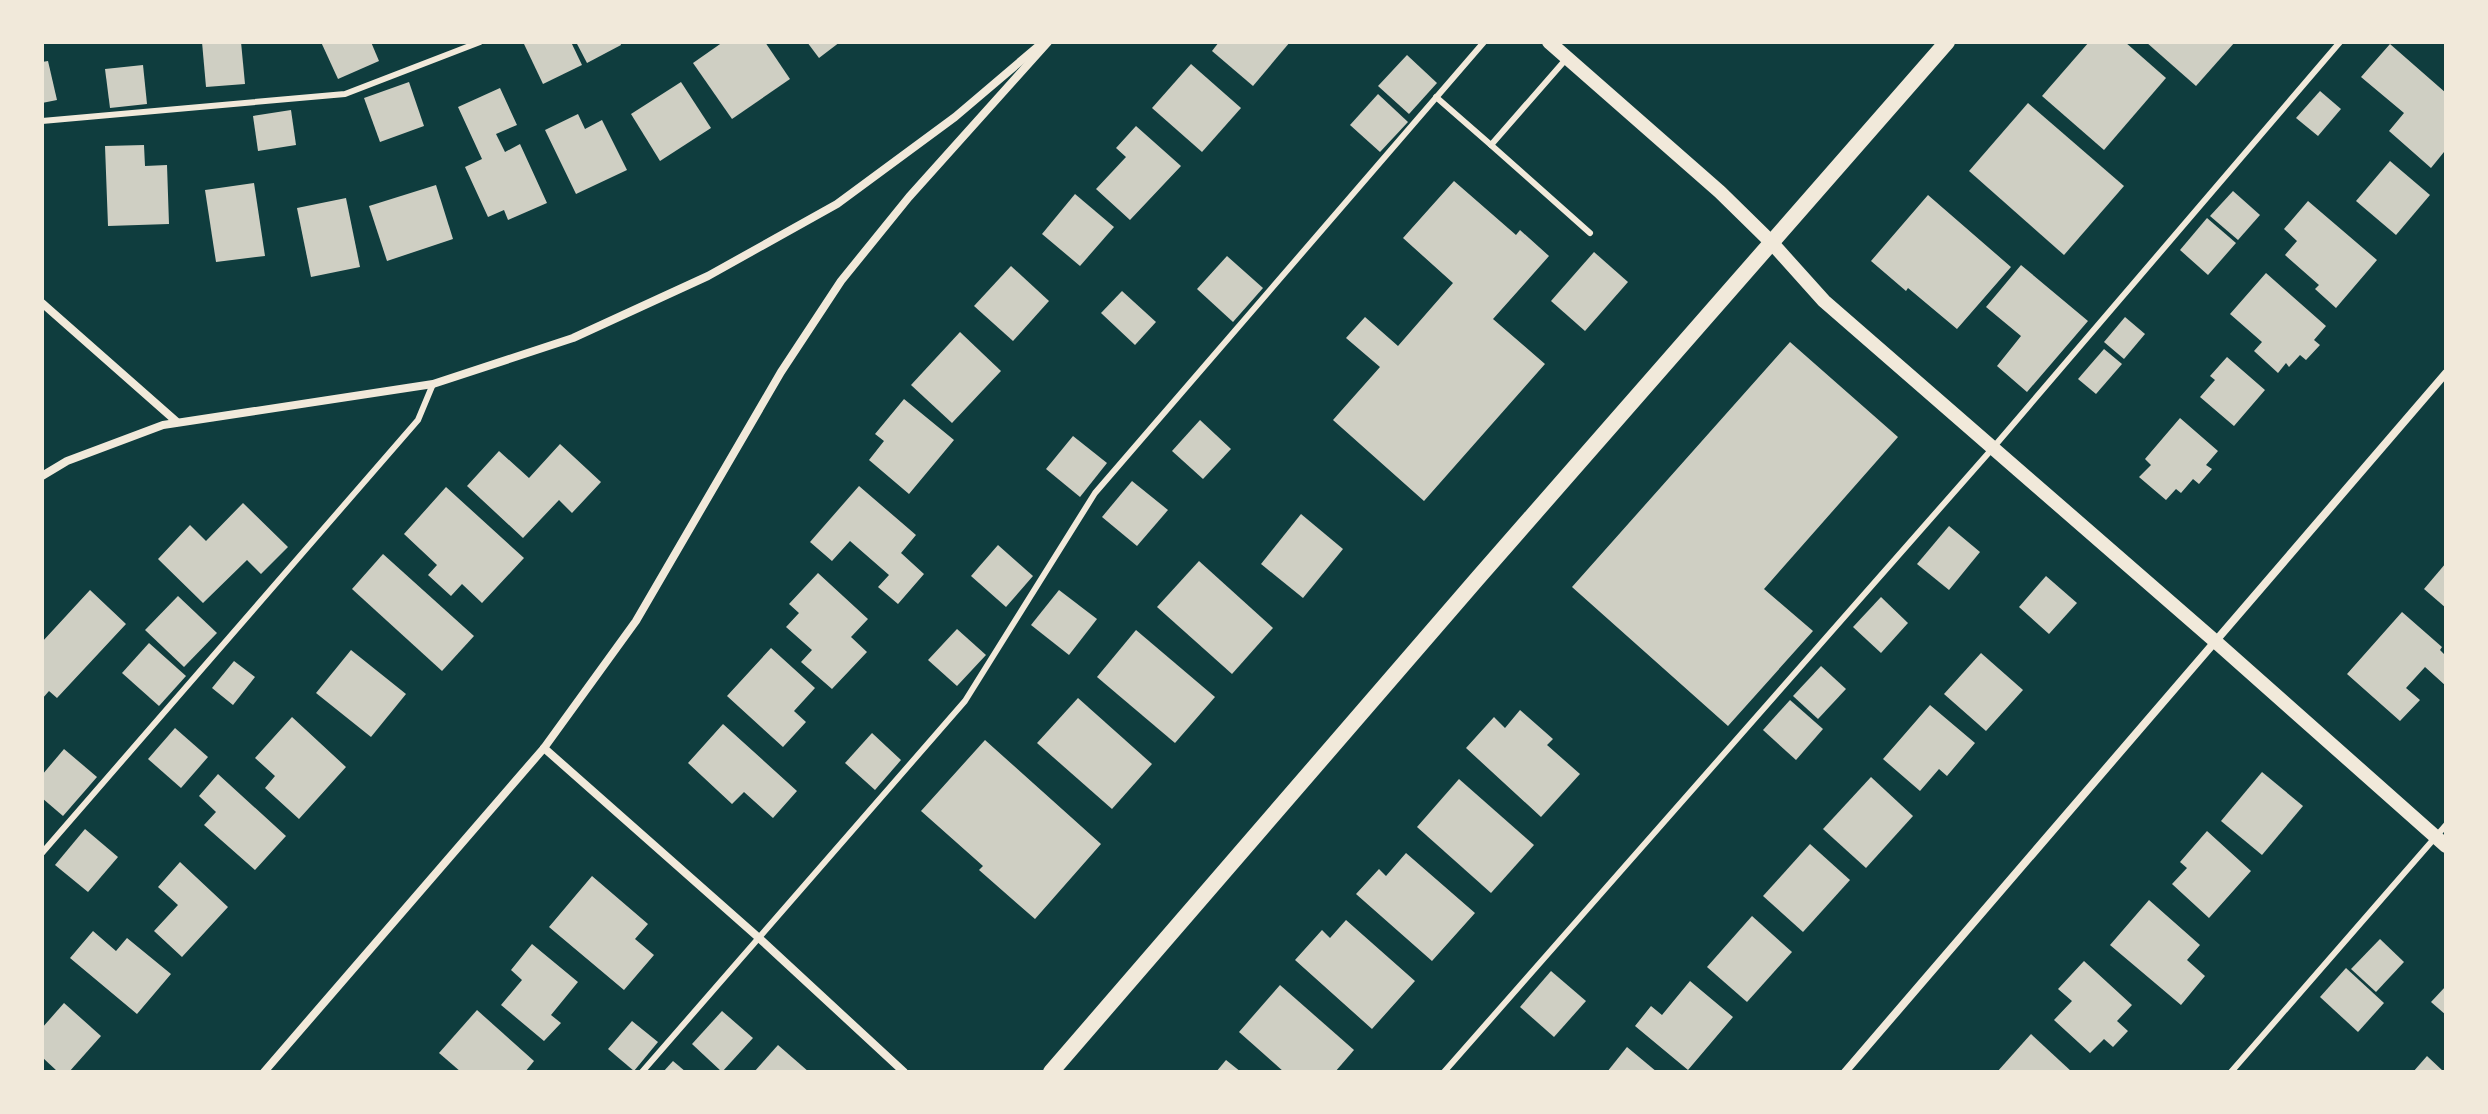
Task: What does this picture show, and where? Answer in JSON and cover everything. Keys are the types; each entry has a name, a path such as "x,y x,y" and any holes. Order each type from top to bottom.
{"main road":[{"path":"1051,1072 1947,42"}],"street":[{"path":"42,476 67,461 163,425 433,384 573,338 708,276 837,204 955,117 1045,42"},
{"path":"264,1072 544,748 636,621 781,372 841,281 909,197 1045,42"},
{"path":"1549,42 1720,192 1824,301 2441,841"},
{"path":"42,303 177,422"},
{"path":"1845,1072 2446,373"},
{"path":"544,748 759,938 904,1072"}],"lane":[{"path":"42,121 345,94 480,42"},
{"path":"642,1072 965,701 1095,493 1484,42"},
{"path":"1444,1072 1992,449 2340,42"},
{"path":"1491,145 1567,58"},
{"path":"1436,97 1590,233"},
{"path":"42,853 418,420 433,384"},
{"path":"2231,1072 2441,841 2446,825"}],"building":[{"path":"202,42 241,42 245,84 206,87"},
{"path":"321,42 371,42 379,61 338,79"},
{"path":"571,42 582,65 543,84 524,44"},
{"path":"576,42 620,42 621,45 587,63"},
{"path":"723,42 765,42 790,79 732,119 693,63"},
{"path":"807,42 840,42 819,58"},
{"path":"1219,42 1290,42 1253,86 1212,51"},
{"path":"2089,42 2125,42 2166,78 2104,150 2042,96"},
{"path":"2146,42 2235,42 2196,86"},
{"path":"2390,44 2446,93 2446,154 2444,152 2431,168 2389,131 2404,113 2361,77"},
{"path":"1407,55 1437,83 1409,114 1378,86"},
{"path":"48,61 57,100 42,103 42,62"},
{"path":"1191,64 1241,108 1202,152 1152,108"},
{"path":"143,65 147,104 110,108 105,69"},
{"path":"409,82 424,126 380,142 364,98"},
{"path":"681,82 711,128 660,161 631,114"},
{"path":"500,88 517,125 496,134 505,152 520,144 547,203 508,220 504,210 488,217 465,167 482,159 458,107"},
{"path":"2320,91 2341,109 2318,136 2296,118"},
{"path":"1378,94 1408,122 1380,152 1350,125"},
{"path":"2028,103 2124,186 2064,255 1969,171"},
{"path":"291,110 296,145 258,151 253,116"},
{"path":"578,114 585,129 602,120 627,170 576,194 545,130"},
{"path":"1136,126 1181,166 1130,220 1096,189 1126,157 1116,148"},
{"path":"144,145 145,166 167,165 169,224 108,226 105,146"},
{"path":"2390,161 2430,195 2396,235 2356,201"},
{"path":"1454,181 1516,235 1520,230 1549,256 1493,319 1545,364 1424,501 1333,420 1380,367 1346,338 1365,317 1398,346 1453,283 1403,238"},
{"path":"254,183 265,256 216,262 205,190"},
{"path":"436,185 453,239 387,261 369,206"},
{"path":"2233,191 2260,215 2238,240 2210,216"},
{"path":"1075,194 1114,227 1080,266 1042,234"},
{"path":"1928,195 2011,267 1957,329 1871,261"},
{"path":"346,198 360,267 311,277 297,208"},
{"path":"2308,201 2377,260 2336,308 2315,289 2319,285 2285,255 2297,241 2284,229"},
{"path":"2207,218 2236,243 2208,275 2180,250"},
{"path":"1594,252 1628,282 1585,331 1551,301"},
{"path":"1227,256 1263,288 1233,322 1197,289"},
{"path":"2021,265 2088,321 2027,392 1997,366 2021,336 1986,307"},
{"path":"1011,266 1049,301 1013,341 974,306"},
{"path":"2266,273 2326,326 2314,340 2320,345 2306,360 2300,355 2289,367 2286,363 2278,373 2254,351 2262,342 2230,314"},
{"path":"1122,291 1156,322 1135,345 1101,313"},
{"path":"2125,317 2145,334 2124,359 2104,342"},
{"path":"960,332 1001,371 952,423 911,385"},
{"path":"1790,342 1898,437 1764,589 1813,631 1728,726 1572,587"},
{"path":"2104,349 2122,364 2096,394 2078,379"},
{"path":"2227,357 2265,390 2234,426 2200,397 2215,380 2210,376"},
{"path":"904,399 954,440 909,494 869,460 884,441 875,434"},
{"path":"2180,418 2218,451 2206,465 2212,469 2199,484 2193,479 2181,493 2176,489 2166,500 2139,477 2151,465 2145,459"},
{"path":"1200,420 1231,449 1203,479 1172,451"},
{"path":"1073,436 1107,463 1080,497 1046,469"},
{"path":"560,444 601,482 572,513 559,500 523,538 467,486 499,451 529,478"},
{"path":"1132,481 1168,510 1137,546 1102,517"},
{"path":"859,486 916,535 901,553 924,574 898,604 878,587 889,575 850,541 832,561 810,542"},
{"path":"446,487 524,558 482,603 462,584 451,596 428,575 437,565 404,534"},
{"path":"243,503 288,547 261,574 247,560 203,603 158,559 190,525 206,541"},
{"path":"1301,514 1343,549 1303,598 1261,564"},
{"path":"1949,526 1980,552 1949,590 1917,564"},
{"path":"998,545 1033,576 1006,607 971,576"},
{"path":"383,554 474,636 442,671 352,589"},
{"path":"1199,561 1273,628 1232,674 1157,607"},
{"path":"2446,563 2446,608 2424,589"},
{"path":"818,573 868,619 851,637 867,652 832,689 801,662 812,650 786,627 799,613 789,604"},
{"path":"2046,576 2077,603 2049,634 2019,607"},
{"path":"90,590 126,624 57,698 49,691 42,699 42,642"},
{"path":"1059,590 1097,619 1069,655 1031,625"},
{"path":"178,596 217,633 184,667 145,630"},
{"path":"1881,597 1908,623 1881,653 1853,627"},
{"path":"2402,612 2442,647 2440,650 2446,656 2446,686 2425,667 2406,688 2420,700 2400,721 2347,674"},
{"path":"957,629 986,655 957,686 928,660"},
{"path":"1136,630 1215,697 1175,743 1097,677"},
{"path":"149,643 186,676 159,706 122,673"},
{"path":"771,648 815,688 794,711 806,722 783,747 727,696"},
{"path":"351,650 406,694 371,737 316,693"},
{"path":"1981,653 2023,690 1986,731 1944,694"},
{"path":"234,661 255,677 233,705 212,688"},
{"path":"1821,666 1846,689 1818,719 1793,696"},
{"path":"1078,698 1152,764 1112,809 1037,743"},
{"path":"1790,700 1823,729 1796,760 1763,730"},
{"path":"1930,705 1975,743 1947,776 1939,769 1920,791 1883,759"},
{"path":"1520,710 1553,739 1547,745 1580,774 1541,817 1466,748 1494,717 1505,728"},
{"path":"292,717 346,767 299,819 265,788 275,776 255,758"},
{"path":"723,724 797,791 773,818 744,792 732,804 688,763"},
{"path":"175,728 208,757 181,788 148,759"},
{"path":"872,733 901,760 875,790 845,763"},
{"path":"985,740 1101,844 1035,919 979,870 983,866 921,811"},
{"path":"64,749 97,777 63,816 42,798 42,775"},
{"path":"2262,772 2303,806 2262,855 2221,821"},
{"path":"218,774 286,836 255,870 204,825 216,812 199,796"},
{"path":"1871,777 1913,816 1866,868 1823,829"},
{"path":"1459,779 1534,845 1491,893 1417,827"},
{"path":"85,829 118,857 88,892 55,865"},
{"path":"2207,831 2251,871 2209,918 2172,884 2187,868 2180,862"},
{"path":"1810,844 1850,880 1803,932 1763,896"},
{"path":"1406,853 1475,913 1432,961 1356,894 1379,869 1386,876"},
{"path":"180,862 228,907 182,957 154,931 178,905 158,887"},
{"path":"592,876 648,924 635,939 654,955 624,990 549,927"},
{"path":"2149,900 2200,945 2187,960 2205,976 2181,1005 2110,945"},
{"path":"1752,916 1792,952 1747,1002 1707,967"},
{"path":"1346,920 1415,981 1372,1029 1295,960 1322,930 1330,938"},
{"path":"93,931 116,951 127,938 171,974 137,1014 70,958"},
{"path":"2380,939 2404,962 2376,992 2351,969"},
{"path":"532,944 578,982 551,1015 561,1023 544,1041 501,1005 522,980 511,970"},
{"path":"2084,961 2132,1005 2117,1021 2128,1031 2113,1047 2104,1039 2090,1053 2054,1020 2072,1001 2058,989"},
{"path":"2346,968 2384,1003 2358,1032 2320,997"},
{"path":"1551,971 1586,1001 1554,1037 1520,1007"},
{"path":"1690,981 1733,1017 1688,1070 1635,1026 1651,1006 1662,1015"},
{"path":"1280,985 1354,1050 1335,1072 1284,1072 1239,1032"},
{"path":"2446,986 2446,1015 2431,1002"},
{"path":"64,1003 101,1036 69,1072 58,1072 42,1057 42,1028"},
{"path":"477,1010 534,1061 525,1072 461,1072 439,1053"},
{"path":"722,1011 753,1038 722,1072 692,1044"},
{"path":"632,1021 658,1042 634,1071 608,1049"},
{"path":"2031,1034 2072,1072 1997,1072"},
{"path":"778,1045 809,1072 754,1072"},
{"path":"1627,1047 1657,1072 1607,1072"},
{"path":"2427,1056 2444,1072 2413,1072"},
{"path":"1226,1060 1241,1072 1216,1072"},
{"path":"673,1061 686,1072 663,1072"}]}
